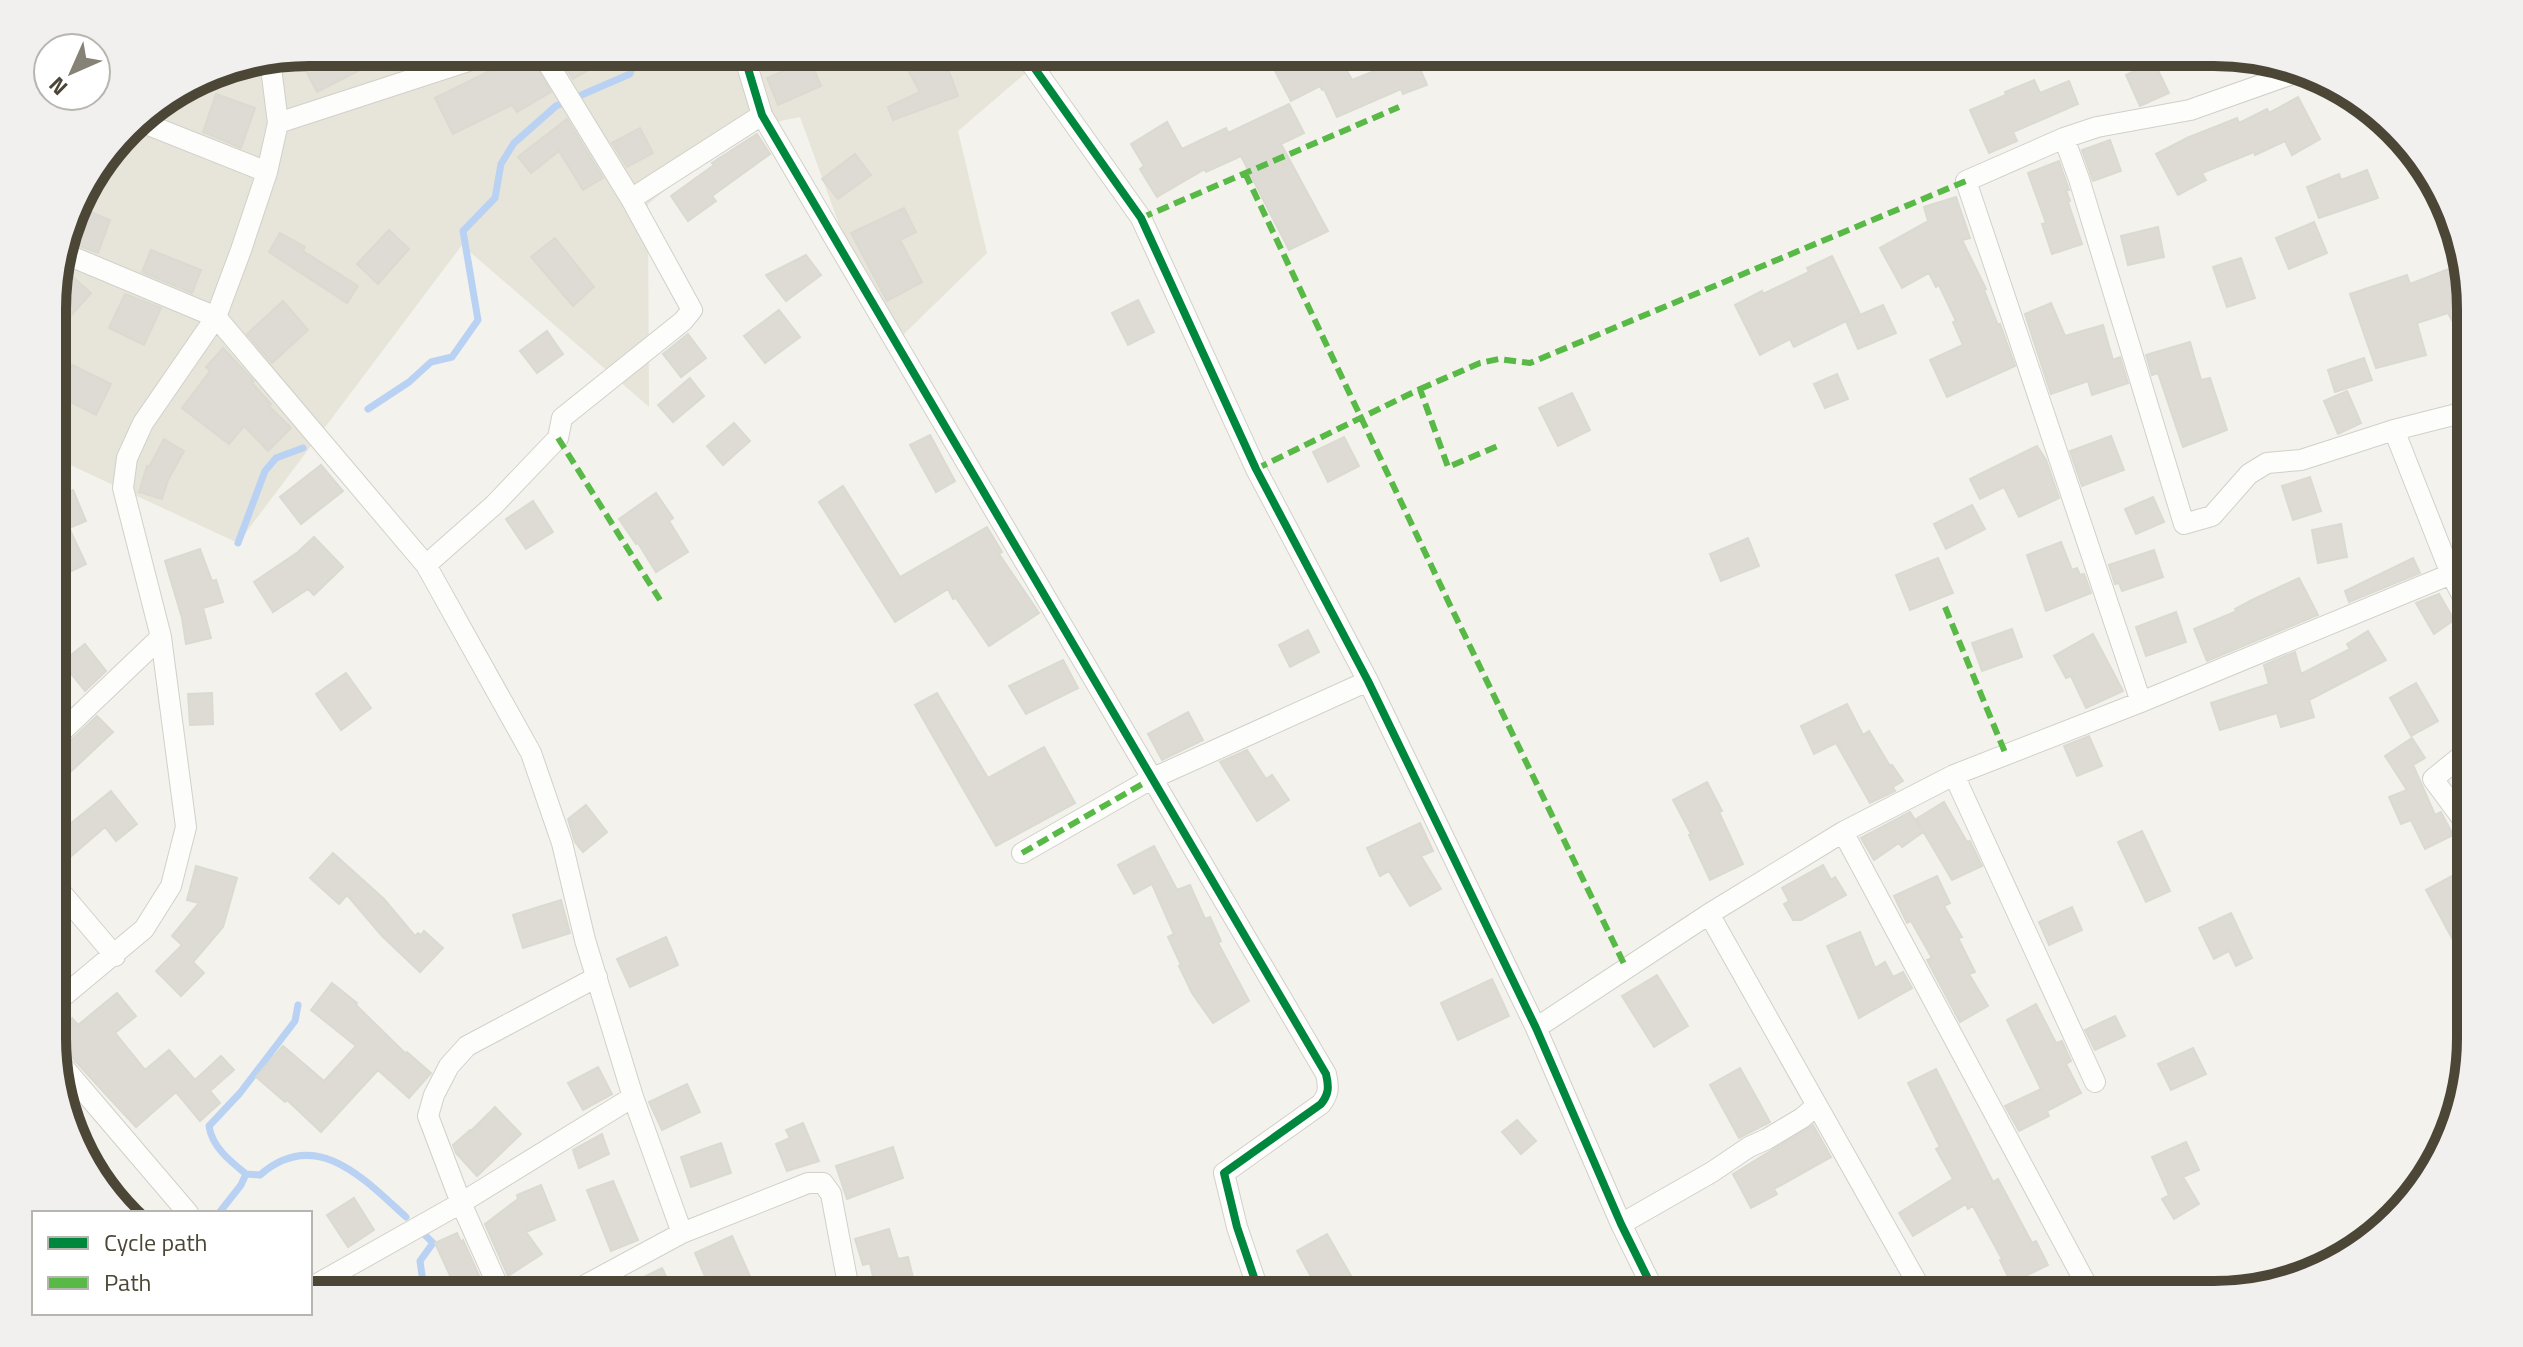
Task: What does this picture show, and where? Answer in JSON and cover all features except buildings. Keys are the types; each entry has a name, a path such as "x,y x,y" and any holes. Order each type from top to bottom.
{"street":[{"path":"278,123 453,66"},
{"path":"426,565 494,505 558,438 562,418 683,321 692,310 631,199 550,66"},
{"path":"747,66 762,115 1326,1074 1329,1087 1327,1097 1321,1104 1224,1173 1237,1227 1255,1281"},
{"path":"1038,66 1141,218 1256,469 1368,681 1536,1028 1649,1280"},
{"path":"66,995 144,929 171,886 186,827 161,637 123,488 127,458 143,423 216,317 267,172 278,123 271,69"},
{"path":"2141,702 1966,181 2064,138 2097,127 2190,110 2285,77"},
{"path":"631,199 762,115"},
{"path":"150,126 267,172"},
{"path":"2064,138 2184,524 2212,516 2249,474 2267,463 2301,460 2394,430 2457,414"},
{"path":"72,257 216,317 426,565 531,753 562,843 633,1097 682,1233"},
{"path":"2394,430 2457,585"},
{"path":"1536,1028 1709,914 1843,832 1954,775 2141,702 2451,574"},
{"path":"66,727 161,637"},
{"path":"1022,853 1151,779 1368,681"},
{"path":"2457,760 2433,779 2457,811"},
{"path":"1954,775 2095,1082"},
{"path":"1843,832 2084,1280"},
{"path":"66,898 115,956"},
{"path":"1709,914 1916,1280"},
{"path":"496,1281 461,1203 428,1116 434,1095 449,1066 467,1046 597,977"},
{"path":"69,1073 186,1211"},
{"path":"322,1281 461,1203 633,1097"},
{"path":"1621,1224 1790,1125 1817,1105"},
{"path":"593,1281 682,1233 808,1183 823,1183 831,1194 847,1281"}],"shaded area":[{"path":"309,66 1034,66 958,131 987,253 902,336 844,238 800,117 756,126 714,151 648,204 649,407 462,245 238,543 67,463 67,293 74,246 84,216 116,161 137,137 174,107 216,84 246,74"}],"waterway":[{"path":"368,409 409,382 431,362 452,357 478,320 463,231 495,198 501,164 514,143 556,106 630,74 633,66"},
{"path":"238,543 265,471 276,458 303,448"},
{"path":"221,1211 246,1174 218,1147 209,1126 240,1093 295,1021 298,1005"},
{"path":"246,1174 260,1175 281,1161 301,1156 320,1157 356,1174 406,1217"},
{"path":"422,1232 433,1243 420,1261 423,1281"}],"marked path":[{"path":"1141,218 1399,107"},
{"path":"1245,173 1626,968"},
{"path":"1420,389 1480,363 1499,359 1530,363 1966,181"},
{"path":"1256,469 1420,389 1448,467 1500,445"},
{"path":"558,438 660,600"},
{"path":"1945,607 2006,755"},
{"path":"1022,853 1151,779"}],"cycle path":[{"path":"747,66 762,115 1326,1074 1328,1090 1321,1104 1224,1173 1237,1227 1255,1281"},
{"path":"1033,66 1141,218 1256,469 1368,681 1536,1028 1649,1280"}]}
